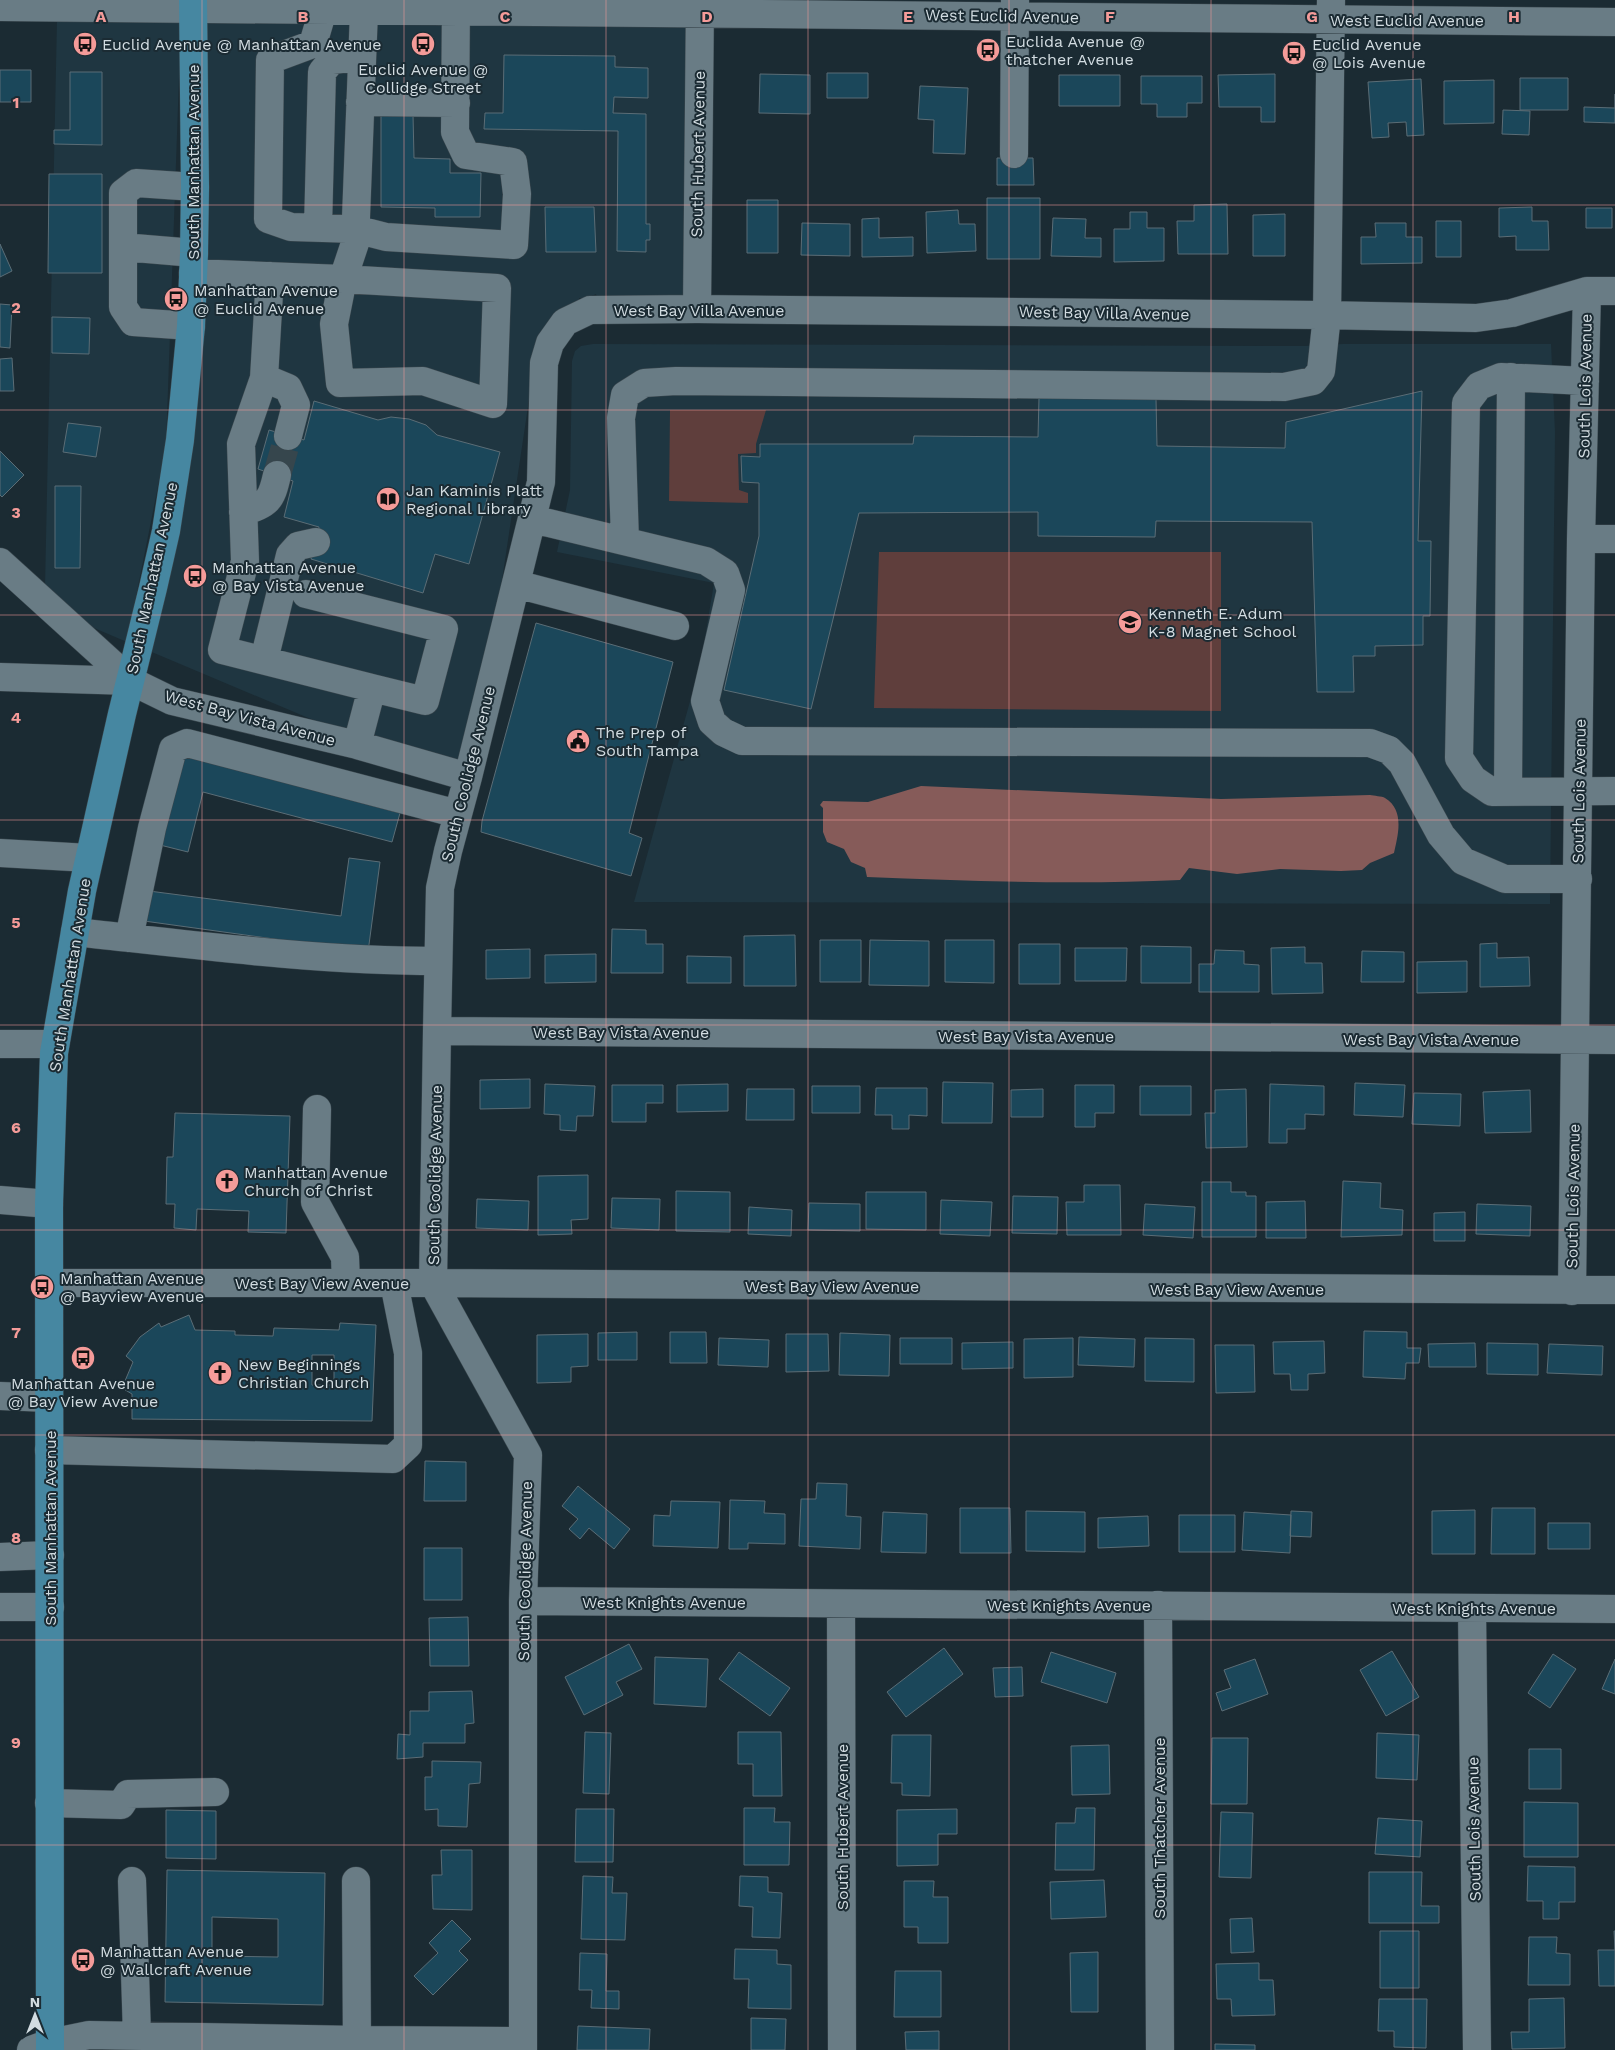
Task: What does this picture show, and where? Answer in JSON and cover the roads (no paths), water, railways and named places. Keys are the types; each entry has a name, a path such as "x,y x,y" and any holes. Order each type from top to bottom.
{"main road":[{"name":"South Manhattan Avenue","path":"43,2048 49,1803 50,1450 48,1204 55,1044 89,858 166,530 180,440 191,326 193,263 195,187 193,4"}],"street":[{"name":"West Euclid Avenue","path":"0,7 193,4 319,7 364,11 456,6 1331,10 1615,22"},
{"path":"319,7 313,44 270,60 268,219 291,227 355,229 386,237 514,245 517,194 514,162 466,155 455,132 456,6"},
{"name":"South Hubert Avenue","path":"697,309 700,7"},
{"path":"1014,154 1015,8"},
{"path":"625,541 621,418 626,395 644,383 676,381 1284,386 1313,381 1321,371 1327,315 1331,10"},
{"path":"123,247 193,263 270,276 343,279 497,288 493,404 423,381 340,383 334,324 343,279 355,242 364,11"},
{"path":"318,228 322,72 332,60 361,57"},
{"path":"360,102 456,103"},
{"path":"191,326 133,322 123,308 123,193 136,183 195,187"},
{"path":"270,276 264,378 241,444 245,561 222,650 425,701 444,629 306,594"},
{"name":"West Bay Villa Avenue","path":"590,310 697,309 1476,318 1512,314 1587,291 1615,291"},
{"name":"South Lois Avenue","path":"1572,1291 1581,539 1587,291"},
{"name":"South Coolidge Avenue","path":"523,2045 522,1601 528,1455 433,1283 440,888 541,482 544,363 550,343 565,322 590,310"},
{"path":"1585,380 1501,377 1479,386 1466,403 1459,758 1473,778 1492,792 1615,790"},
{"path":"1508,792 1511,377"},
{"path":"264,378 288,388 296,405 288,436"},
{"path":"243,512 263,505 272,494 277,475"},
{"path":"532,519 706,562 725,573 731,590 705,701 712,722 723,732 742,741 1370,743 1389,750 1402,763 1441,835 1463,861 1504,879 1578,879"},
{"path":"1581,539 1615,539"},
{"path":"264,660 290,555 298,546 316,542"},
{"path":"0,562 131,680"},
{"path":"516,584 675,626"},
{"name":"West Bay Vista Avenue","path":"0,677 131,680 172,701 357,745 468,778"},
{"path":"357,745 372,688"},
{"path":"129,938 152,828 173,749 187,743 458,814"},
{"path":"0,853 89,858"},
{"path":"75,932 272,953 391,961 438,961"},
{"name":"West Bay Vista Avenue","path":"437,1031 1615,1040"},
{"path":"0,1044 55,1044"},
{"path":"318,1109 315,1202 345,1257 346,1283"},
{"path":"0,1200 48,1204"},
{"name":"West Bay View Avenue","path":"48,1283 433,1283 1615,1290"},
{"path":"50,1450 393,1458 408,1445 408,1353 394,1283"},
{"path":"0,1396 49,1398"},
{"path":"0,1557 50,1556"},
{"name":"West Knights Avenue","path":"522,1601 1615,1609"},
{"name":"South Hubert Avenue","path":"841,1604 842,2050"},
{"name":"South Thatcher Avenue","path":"1158,1605 1160,2050"},
{"path":"0,1607 50,1607"},
{"name":"South Lois Avenue","path":"1472,1608 1476,2050"},
{"path":"49,1803 121,1805 128,1794 216,1792"},
{"path":"132,1882 136,2035"},
{"path":"356,1882 358,2045"},
{"path":"43,2048 89,2035 136,2035 358,2045 523,2045"}],"tunnel":[{"path":"277,475 288,436"}],"place":[{"name":"Euclid Avenue @ Manhattan Avenue","path":"85,44"},
{"name":"Euclid Avenue @ Collidge Street","path":"423,44"},
{"name":"Euclida Avenue @ thatcher Avenue","path":"988,50"},
{"name":"Euclid Avenue @ Lois Avenue","path":"1294,53"},
{"name":"Manhattan Avenue @ Euclid Avenue","path":"176,299"},
{"name":"Jan Kaminis Platt Regional Library","path":"388,499"},
{"name":"Manhattan Avenue @ Bay Vista Avenue","path":"195,576"},
{"name":"Kenneth E. Adum K-8 Magnet School","path":"1130,622"},
{"name":"The Prep of South Tampa","path":"578,741"},
{"name":"Manhattan Avenue Church of Christ","path":"227,1181"},
{"name":"Manhattan Avenue @ Bayview Avenue","path":"42,1287"},
{"name":"Manhattan Avenue @ Bay View Avenue","path":"83,1358"},
{"name":"New Beginnings Christian Church","path":"220,1373"},
{"name":"Manhattan Avenue @ Wallcraft Avenue","path":"83,1960"}]}
